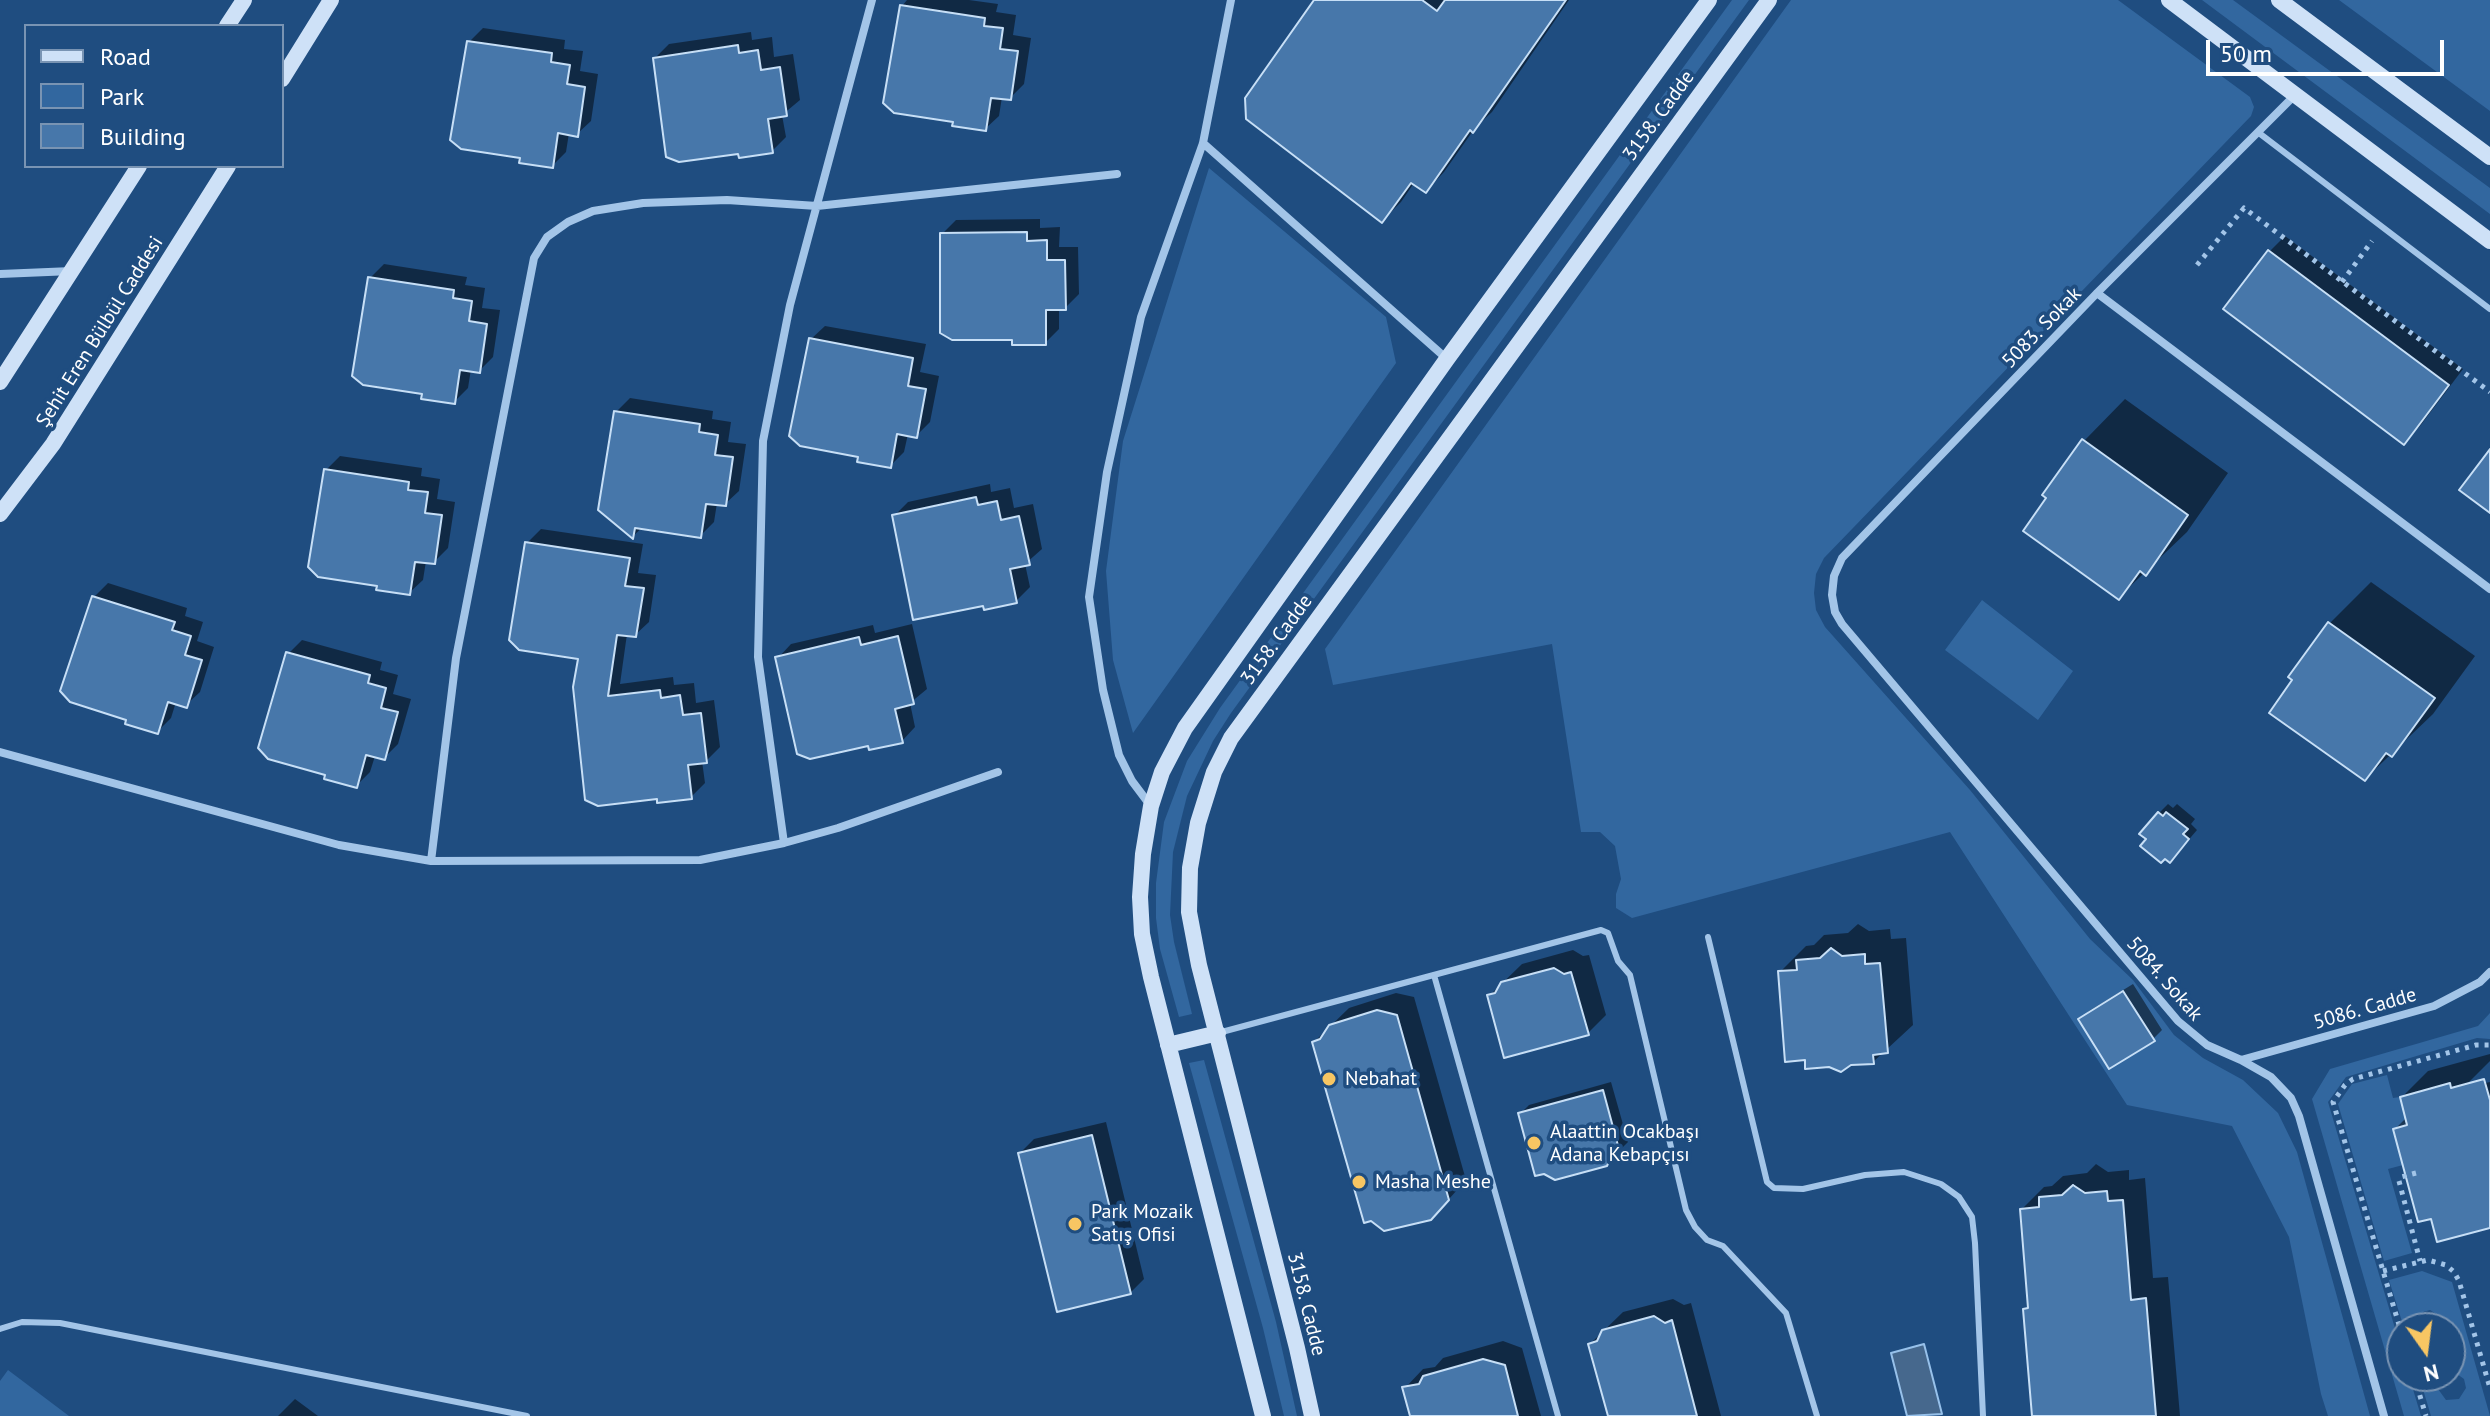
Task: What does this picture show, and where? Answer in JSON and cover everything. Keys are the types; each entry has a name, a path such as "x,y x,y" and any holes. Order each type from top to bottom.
{"street":[{"path":"228,24 244,0"},
{"path":"284,76 331,0"},
{"path":"784,843 758,657 763,441 790,305 872,0"},
{"path":"1151,806 1132,781 1119,755 1103,690 1089,597 1107,472 1141,317 1203,143 1231,0"},
{"name":"3158. Cadde","path":"1263,1416 1151,977 1141,922 1142,869 1151,806 1162,772 1185,728 1447,359 1709,0"},
{"name":"3158. Cadde","path":"1312,1416 1199,965 1189,912 1190,868 1202,810 1214,772 1231,738 1769,0"},
{"path":"2169,0 2490,241"},
{"path":"2279,0 2490,157"},
{"name":"5083. Sokak","path":"1832,595 1834,576 1842,558 2097,293 2295,95"},
{"path":"1203,143 1447,359"},
{"path":"0,382 138,168"},
{"name":"Şehit Eren Bülbül Caddesi","path":"0,514 53,444 227,168"},
{"path":"431,861 456,658 534,258 547,237 568,222 593,211 643,203 727,200 817,206 1117,174"},
{"path":"0,274 73,271"},
{"path":"2097,293 2490,589"},
{"name":"5084. Sokak","path":"1832,595 1835,612 1842,624 2178,1021 2207,1045 2271,1077 2282,1088 2299,1116 2384,1416"},
{"path":"2,750 339,845 431,861 700,860 784,843 838,828 998,772"},
{"name":"5086. Cadde","path":"2241,1060 2434,1006 2480,982 2490,972"},
{"path":"1168,1045 1218,1033"}],"lane":[{"path":"2259,133 2490,309"},
{"path":"1218,1033 1601,930 1608,933 1618,961 1630,975 1686,1210 1707,1240 1723,1246 1786,1313 1817,1416"},
{"path":"1708,937 1767,1182 1774,1188 1803,1189 1865,1175 1904,1172 1941,1184 1959,1197 1972,1217 1983,1416"},
{"path":"1434,975 1558,1416"},
{"path":"0,1329 22,1322 60,1323 527,1416"}],"path":[{"path":"2197,265 2244,208 2490,392"},
{"path":"2342,282 2377,234"},
{"path":"2395,1312 2333,1102 2353,1079 2471,1046 2490,1045"},
{"path":"2416,1173 2401,1177 2399,1181 2420,1261"},
{"path":"2383,1271 2420,1261 2437,1261 2446,1265 2459,1281 2490,1388"},
{"path":"2419,1392 2426,1416"}],"green space":[{"path":"1732,0 1749,0 1213,741 1187,796 1173,852 1170,915 1192,1014 1179,1017 1160,949 1156,883 1164,822 1187,761 1220,708"},
{"path":"1791,0 2118,0 2250,97 2254,107 2251,116 1824,558 1816,574 1816,610 1825,627 1970,790 2090,939 2133,980 2174,1035 2203,1058 2243,1080 2278,1113 2297,1152 2370,1416 2328,1416 2289,1237 2232,1126 2127,1105 1950,832 1632,918 1616,908 1621,879 1615,846 1600,832 1581,832 1552,644 1333,685 1325,649","holes":["2123,991 2154,1041 2109,1069 2078,1019"]},
{"path":"2202,0 2233,0 2490,188 2490,214"},
{"path":"2339,0 2490,0 2490,111"},
{"path":"1209,168 1386,317 1396,363 1133,733 1113,660 1106,571 1123,441"},
{"path":"1982,600 2073,671 2038,720 1945,650"},
{"path":"2490,1013 2490,1039 2477,1038 2346,1077 2328,1102 2390,1312 2386,1312 2386,1354 2312,1099 2330,1069 2478,1026"},
{"path":"1204,1060 1276,1322 1297,1416 1284,1416 1263,1328 1189,1063"},
{"path":"2387,1075 2393,1098 2400,1097 2407,1125 2393,1129 2403,1165 2388,1169 2412,1253 2384,1261 2338,1104 2352,1084"},
{"path":"2422,1271 2452,1282 2461,1312 2399,1312 2389,1280"},
{"path":"2466,1331 2490,1416 2431,1416 2424,1392 2440,1392 2446,1400 2459,1399 2466,1392"},
{"path":"8,1370 69,1416 0,1416 0,1381"},
{"path":"2397,1392 2414,1392 2421,1416 2404,1416"}],"shaded area":[{"path":"1924,1344 1942,1414 1907,1416 1891,1353"}],"building":[{"path":"1314,0 1422,0 1437,11 1445,0 1566,0 1473,133 1470,130 1426,193 1411,183 1382,223 1246,119 1245,98"},
{"path":"900,5 985,18 984,26 1003,28 1000,49 1018,51 1011,100 991,98 986,131 952,126 953,122 894,113 883,103"},
{"path":"467,41 552,53 551,62 570,65 567,84 585,87 578,137 558,133 553,168 519,163 520,158 461,149 450,140"},
{"path":"738,45 739,53 758,50 761,70 780,67 787,116 768,119 773,153 679,162 666,157 653,58"},
{"path":"1027,232 1027,241 1047,240 1047,260 1065,260 1066,310 1046,310 1046,345 1012,345 1012,340 952,340 940,333 940,233"},
{"path":"2268,250 2449,385 2404,445 2223,309"},
{"path":"368,277 454,290 453,298 472,301 469,321 487,324 480,373 460,370 455,404 421,399 422,394 363,385 352,376"},
{"path":"809,338 913,358 908,386 926,389 917,438 897,434 891,468 857,462 858,457 800,446 789,436"},
{"path":"614,411 700,424 699,432 718,435 715,455 733,457 726,506 706,504 701,538 635,528 633,539 598,510"},
{"path":"2082,439 2188,515 2146,576 2140,571 2119,600 2023,531 2046,498 2042,495"},
{"path":"2490,449 2490,513 2459,490"},
{"path":"324,469 409,482 408,490 428,492 425,513 442,515 435,564 415,562 410,595 376,590 377,586 318,577 308,567"},
{"path":"976,497 978,505 997,501 1001,520 1019,516 1030,565 1010,569 1017,603 984,610 983,606 913,620 892,515"},
{"path":"525,542 630,558 625,586 644,588 636,637 617,635 608,696 660,690 661,698 680,695 683,715 701,713 707,763 688,765 692,799 657,803 657,799 598,806 585,800 573,687 578,659 519,650 509,640"},
{"path":"92,596 175,622 172,630 191,636 185,655 202,660 187,708 168,702 158,734 70,702 60,691"},
{"path":"2328,622 2435,698 2392,757 2386,753 2365,781 2269,713 2292,680 2288,677"},
{"path":"898,636 914,704 895,709 903,743 869,750 868,746 810,759 797,754 775,657 859,637 861,645"},
{"path":"286,652 370,675 368,683 386,688 381,708 398,712 385,760 366,755 357,788 324,779 325,775 268,759 258,748"},
{"path":"2158,812 2163,816 2166,812 2188,829 2183,834 2189,839 2170,863 2165,859 2161,863 2140,846 2146,839 2139,834"},
{"path":"1831,948 1842,956 1865,954 1865,964 1880,963 1888,1053 1873,1055 1874,1064 1851,1065 1841,1072 1829,1067 1805,1069 1805,1060 1785,1062 1778,971 1797,970 1796,960 1820,958"},
{"path":"1554,968 1564,974 1571,972 1589,1035 1504,1058 1487,995 1495,993 1501,982"},
{"path":"2123,991 2155,1041 2109,1069 2078,1019"},
{"path":"1377,1010 1397,1015 1449,1200 1431,1220 1384,1231 1371,1221 1364,1223 1312,1042 1320,1039 1329,1025"},
{"path":"2484,1079 2490,1100 2490,1228 2437,1242 2431,1219 2418,1222 2393,1129 2407,1125 2400,1097 2450,1083 2451,1088"},
{"path":"1603,1090 1620,1153 1612,1154 1607,1166 1555,1180 1544,1174 1535,1176 1518,1113"},
{"name":"Park Mozaik Satış Ofisi","path":"1092,1135 1131,1294 1057,1312 1018,1153"},
{"path":"2073,1185 2085,1193 2107,1191 2108,1201 2123,1200 2131,1300 2146,1298 2156,1416 2032,1416 2023,1309 2028,1308 2020,1209 2039,1207 2039,1197 2062,1195"},
{"path":"1654,1316 1665,1323 1672,1320 1697,1416 1608,1416 1588,1344 1597,1341 1602,1330"},
{"path":"1483,1359 1505,1365 1518,1416 1410,1416 1402,1387 1419,1384 1423,1376"}],"place":[{"name":"Nebahat","path":"1329,1079"},
{"name":"Alaattin Ocakbaşı Adana Kebapçısı","path":"1534,1143"},
{"name":"Masha Meshe","path":"1359,1182"},
{"name":"Park Mozaik Satış Ofisi","path":"1075,1224"}]}
